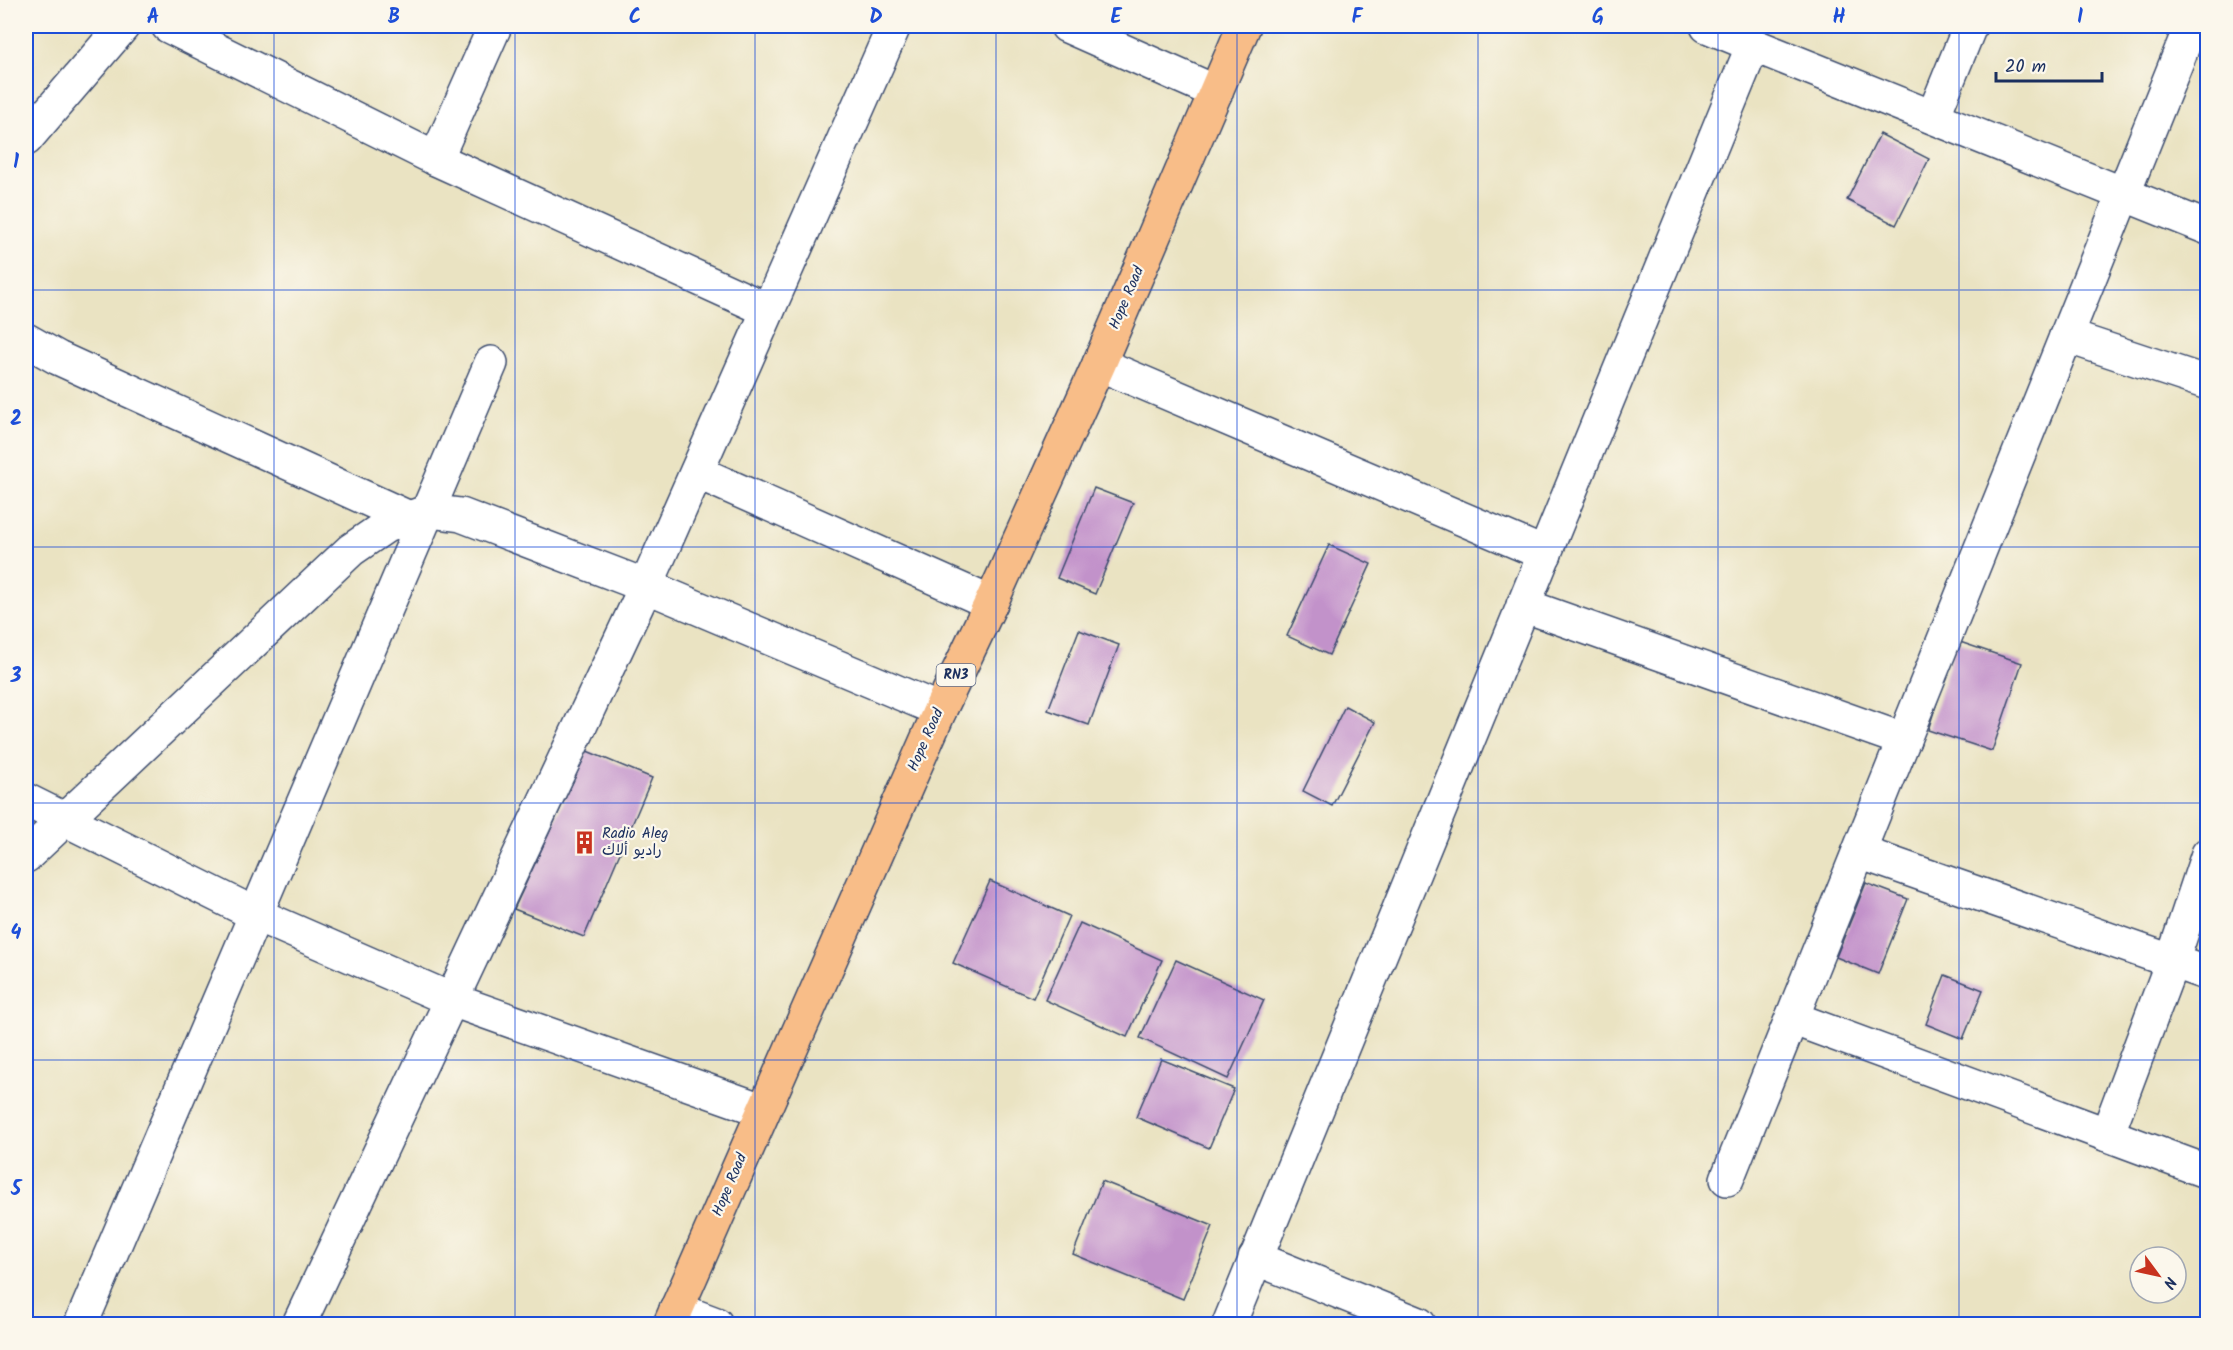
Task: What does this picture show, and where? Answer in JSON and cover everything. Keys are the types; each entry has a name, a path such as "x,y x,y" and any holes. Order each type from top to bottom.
{"highway":[{"name":"Hope Road","path":"673,1317 762,1110 940,710 1099,364 1244,26"}],"street":[{"path":"26,139 123,26"},
{"path":"168,26 436,159 768,310"},
{"path":"436,159 495,26"},
{"path":"299,1324 646,586 894,26"},
{"path":"1067,26 1215,92"},
{"path":"1710,26 2208,228"},
{"path":"1933,117 1970,26"},
{"path":"1727,1179 2191,26"},
{"path":"1229,1324 1753,45"},
{"path":"2066,336 2208,383"},
{"path":"26,340 57,358 419,514"},
{"path":"81,1324 257,915 419,514 492,363"},
{"path":"1099,364 1545,554"},
{"path":"697,472 991,603"},
{"path":"26,856 351,550 386,526 419,514 461,515 646,586 940,710"},
{"path":"1523,605 1904,741"},
{"path":"26,800 257,915 452,1000 762,1110"},
{"path":"1859,852 2208,974"},
{"path":"2107,1135 2172,962 2208,854"},
{"path":"1792,1018 2208,1172"},
{"path":"1255,1258 1419,1324"},
{"path":"673,1317 716,1324"}],"building":[{"path":"1880,134 1929,159 1896,225 1847,200"},
{"path":"1094,488 1133,503 1095,594 1057,578"},
{"path":"1329,545 1371,564 1329,655 1287,636"},
{"path":"1079,630 1119,645 1089,725 1048,710"},
{"path":"1957,641 2022,663 1992,751 1928,730"},
{"path":"1345,706 1375,722 1332,806 1303,791"},
{"name":"Radio Aleg راديو ألاك","path":"587,751 652,778 584,937 514,909"},
{"path":"990,881 1069,916 1033,998 953,963"},
{"path":"1866,883 1908,899 1878,974 1836,957"},
{"path":"1080,923 1162,960 1127,1037 1045,1000"},
{"path":"1176,960 1264,1000 1228,1079 1140,1038"},
{"path":"1945,975 1983,990 1963,1039 1926,1024"},
{"path":"1161,1059 1234,1089 1209,1148 1136,1117"},
{"path":"1102,1181 1213,1226 1183,1299 1073,1254"}],"place":[{"name":"Radio Aleg راديو ألاك","path":"584,843"}]}
